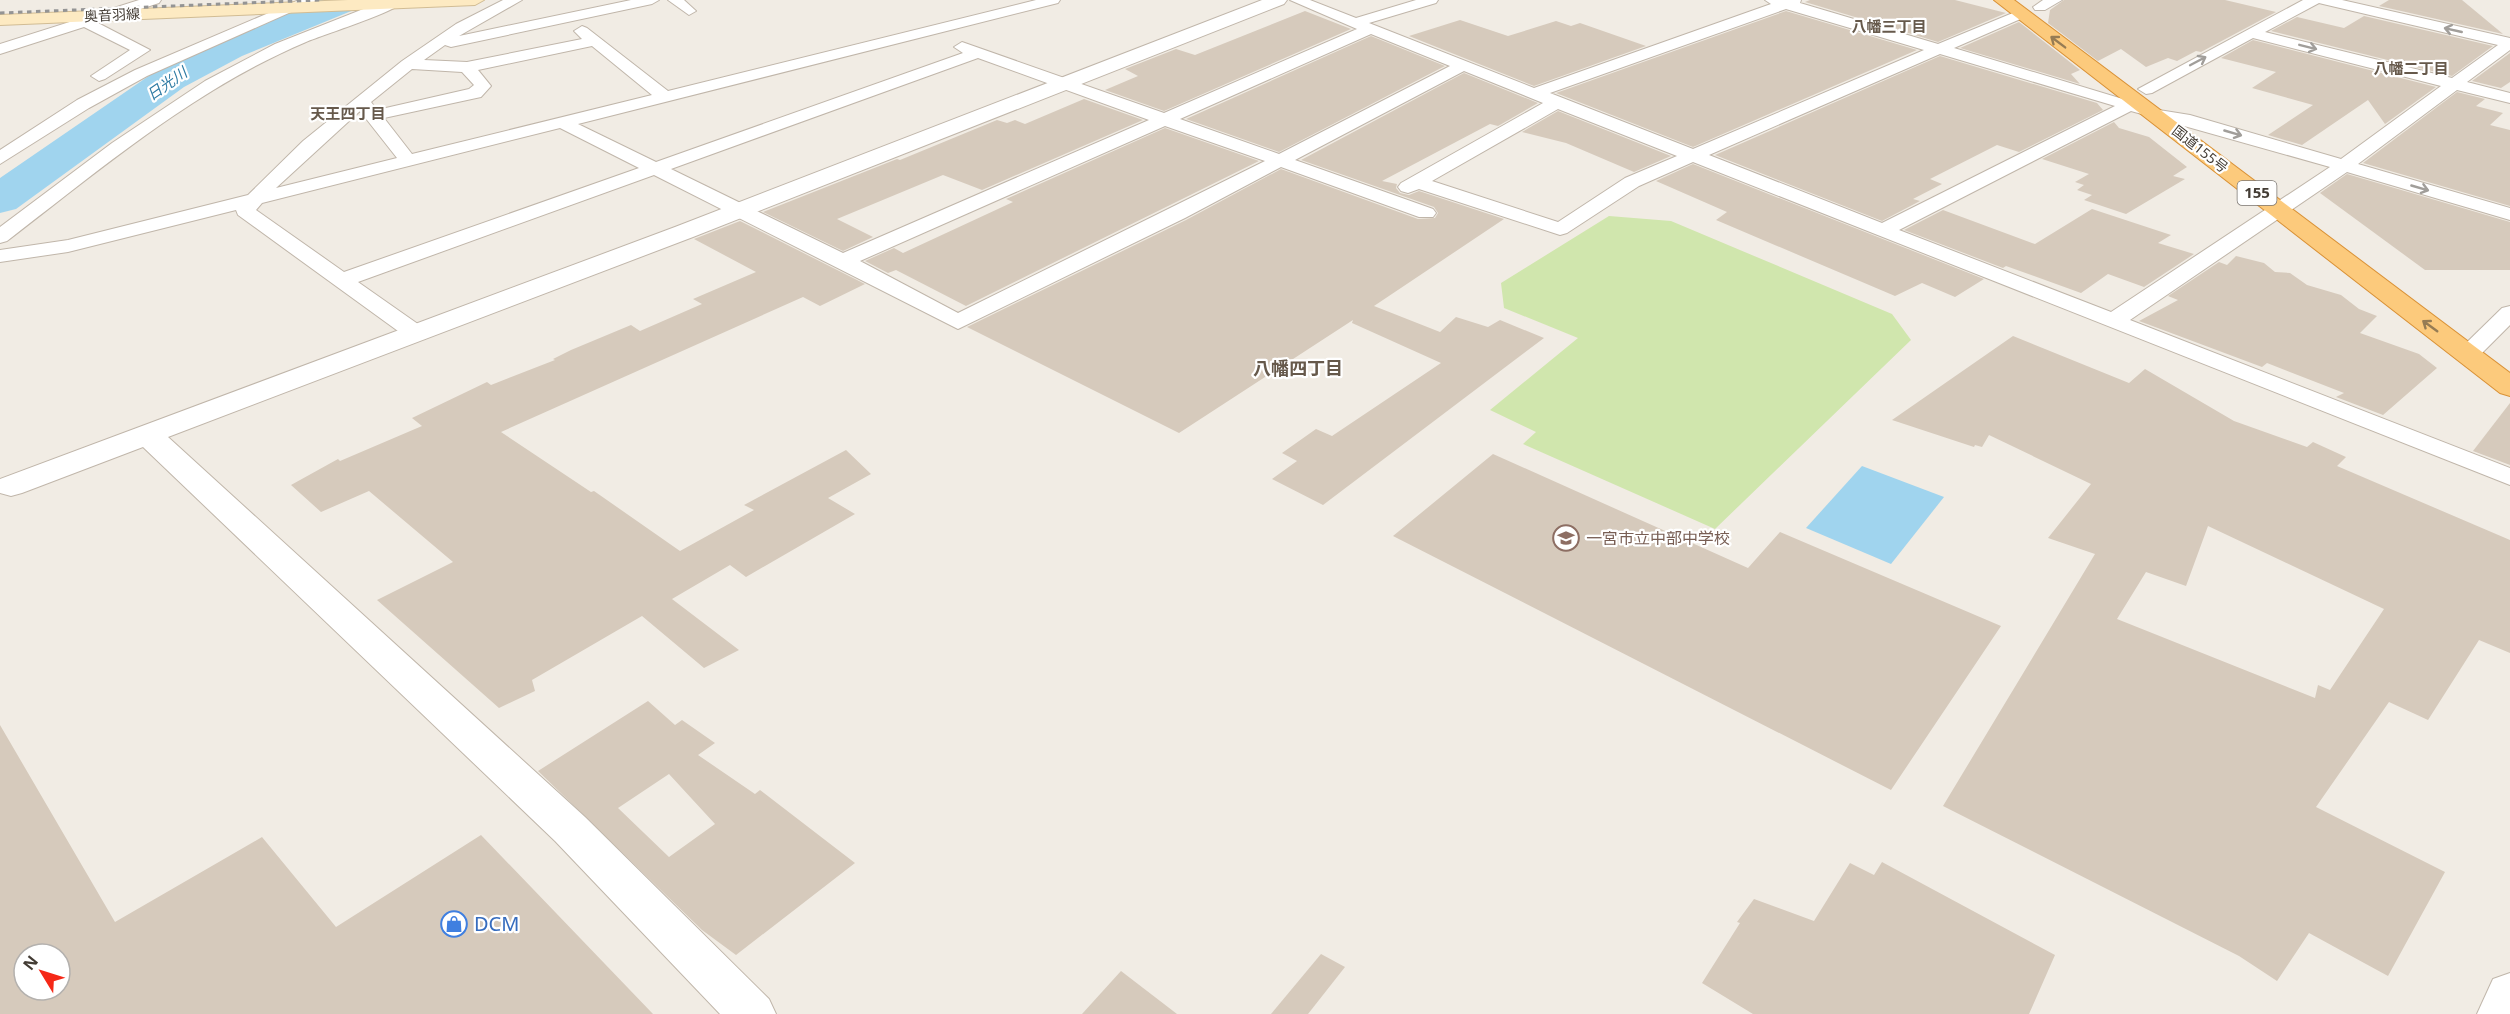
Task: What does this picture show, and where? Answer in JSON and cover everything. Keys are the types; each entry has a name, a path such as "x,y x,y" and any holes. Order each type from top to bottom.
{"highway":[{"name":"国道155号","path":"2030,4 2138,97 2184,119 2285,207"},
{"name":"国道155号","path":"2030,4 2156,115 2474,347 2510,387"},
{"name":"国道155号","path":"2474,347 2510,363"}],"main road":[{"name":"奥音羽線","path":"0,20 303,4 475,0"}],"street":[{"path":"0,49 154,0"},
{"path":"417,334 245,212 257,197 322,133 366,108 408,64 457,30 515,0"},
{"path":"435,45 652,0"},
{"path":"675,0 689,11"},
{"path":"0,256 68,246 1053,0"},
{"path":"11,486 740,211 1278,0"},
{"path":"1297,0 2510,477"},
{"path":"843,261 1163,119 1362,26 1431,0"},
{"path":"1881,231 2138,97 2313,0"},
{"path":"2323,0 2510,43"},
{"path":"1532,94 1785,1 1939,50 2138,97 2156,115 2184,119 2510,214"},
{"path":"0,237 128,139 244,66 323,28 391,2"},
{"path":"0,158 82,104 141,72 303,4"},
{"path":"1417,182 1560,229 1632,182 1939,50 2030,4"},
{"path":"568,18 665,97"},
{"path":"31,118 142,50 86,22"},
{"path":"921,33 1426,213"},
{"path":"2251,33 2510,98"},
{"path":"408,64 467,67 595,41"},
{"path":"2112,322 2285,207 2510,43"},
{"path":"342,280 978,53"},
{"path":"563,123 843,261 958,322 1178,214 1462,66"},
{"path":"366,108 475,93 483,86 467,67"},
{"path":"1386,199 1555,103"},
{"path":"366,108 408,161"},
{"path":"2474,347 2510,313"},
{"path":"148,435 182,470 286,561 570,829 752,1014"},
{"path":"2501,1014 2510,994"}],"green space":[{"path":"1609,216 1671,221 1892,314 1911,340 1715,529 1523,444 1536,432 1490,410 1578,338 1504,308 1501,283"}],"water":[{"path":"1862,466 1944,497 1891,564 1806,528"}],"building":[{"path":"1810,0 1955,0 2006,13 1938,42 1805,2"},
{"path":"2064,0 2225,0 2276,12 2201,52 2196,51 2177,61 2168,58 2146,67 2121,49 2098,61 2048,23 2050,10"},
{"path":"2389,0 2462,0 2503,34 2379,6"},
{"path":"1305,11 1351,29 1164,111 1105,90 1138,76 1125,69 1176,49 1195,55"},
{"path":"1786,11 1917,50 1693,147 1556,93"},
{"path":"2364,16 2493,46 2452,76 2271,31 2297,17 2344,28"},
{"path":"1460,20 1508,36 1556,21 1571,26 1580,23 1646,46 1534,86 1409,36"},
{"path":"2019,22 2080,70 2071,74 2080,84 1960,48"},
{"path":"1371,36 1445,66 1279,152 1186,119"},
{"path":"2253,40 2436,87 2385,124 2368,100 2302,145 2268,135 2313,105 2252,88 2276,72 2221,58"},
{"path":"2510,53 2510,82 2501,88 2472,81"},
{"path":"1940,56 2097,103 2103,110 2019,152 1997,145 1930,179 1942,184 1913,199 1920,201 1882,221 1715,155"},
{"path":"1464,73 1538,103 1498,126 1490,124 1382,181 1397,184 1396,188 1400,193 1409,195 1419,191 1504,219 1374,306 1440,332 1456,317 1488,327 1500,320 1544,338 1323,505 1272,479 1297,461 1282,453 1316,429 1332,436 1441,363 1352,323 1353,320 1179,433 967,327 1186,220 1281,169 1418,219 1435,218 1438,213 1434,207 1301,160"},
{"path":"2457,92 2485,99 2476,106 2503,113 2490,125 2510,130 2510,206 2363,163"},
{"path":"1084,99 1143,120 982,190 943,175 837,219 873,237 843,251 763,212 997,120 1007,123 1015,120 1025,124"},
{"path":"1558,111 1671,156 1634,172 1566,143 1522,132"},
{"path":"2114,122 2119,128 2149,137 2187,167 2173,176 2185,179 2126,214 2084,200 2092,195 2077,190 2084,185 2075,182 2089,174 2042,159"},
{"path":"1165,128 1259,161 966,306 896,270 888,273 865,261 894,248 903,253 1013,202 1006,199"},
{"path":"1693,164 1984,279 1955,297 1922,283 1895,296 1716,220 1727,212 1656,181"},
{"path":"2347,174 2510,222 2510,270 2425,270 2320,193"},
{"path":"2092,209 2171,235 2158,243 2194,254 2144,287 2108,274 2081,293 2006,266 2003,268 1904,230 1943,210 2035,244"},
{"path":"740,221 865,284 820,306 803,297 501,432 591,492 594,491 680,551 754,510 744,505 846,450 871,474 828,498 855,514 746,577 730,565 672,599 739,650 704,668 642,616 532,680 535,691 499,708 377,600 453,562 369,491 321,512 291,485 338,459 340,461 422,426 412,418 487,382 491,385 555,360 553,359 571,350 631,325 640,331 702,304 693,299 756,272 694,239"},
{"path":"2236,256 2264,263 2275,272 2290,273 2307,285 2341,295 2359,309 2377,316 2360,333 2419,354 2437,368 2383,415 2336,397 2344,393 2267,363 2262,367 2139,321 2178,300 2168,296 2219,262 2227,265"},
{"path":"2013,336 2129,383 2145,369 2234,421 2307,447 2313,442 2346,457 2337,466 2510,540 2510,653 2479,640 2428,720 2389,702 2316,807 2445,872 2388,976 2309,933 2277,981 2239,956 1943,806 2095,554 2048,538 2091,484 1989,435 1982,447 1975,445 1974,447 1892,420","holes":["2208,526 2384,609 2330,690 2318,685 2315,698 2117,619 2146,572 2186,586"]},
{"path":"2510,403 2510,465 2473,451"},
{"path":"1493,454 1748,568 1780,532 2001,626 1891,790 1393,536"},
{"path":"648,701 675,725 682,720 715,743 698,755 755,794 760,790 855,863 736,955 702,930 538,771","holes":["669,774 715,824 669,857 618,808"]},
{"path":"0,725 115,922 262,837 336,927 481,835 653,1014 0,1014"},
{"path":"1882,862 2055,955 2029,1014 1753,1014 1702,983 1740,923 1737,922 1754,899 1814,921 1850,863 1874,875"},
{"path":"1321,954 1345,967 1308,1014 1271,1014"},
{"path":"1121,971 1177,1014 1082,1014"}],"waterway":[{"name":"日光川","path":"0,199 170,79 229,48 349,0"}],"railway":[{"path":"0,13 320,0"}],"place":[{"name":"一宮市立中部中学校","path":"1566,538"},
{"name":"DCM","path":"454,924"}],"district":[{"name":"八幡三丁目","path":"1889,27"},
{"name":"八幡二丁目","path":"2411,69"},
{"name":"天王四丁目","path":"348,114"},
{"name":"八幡四丁目","path":"1298,369"}]}
